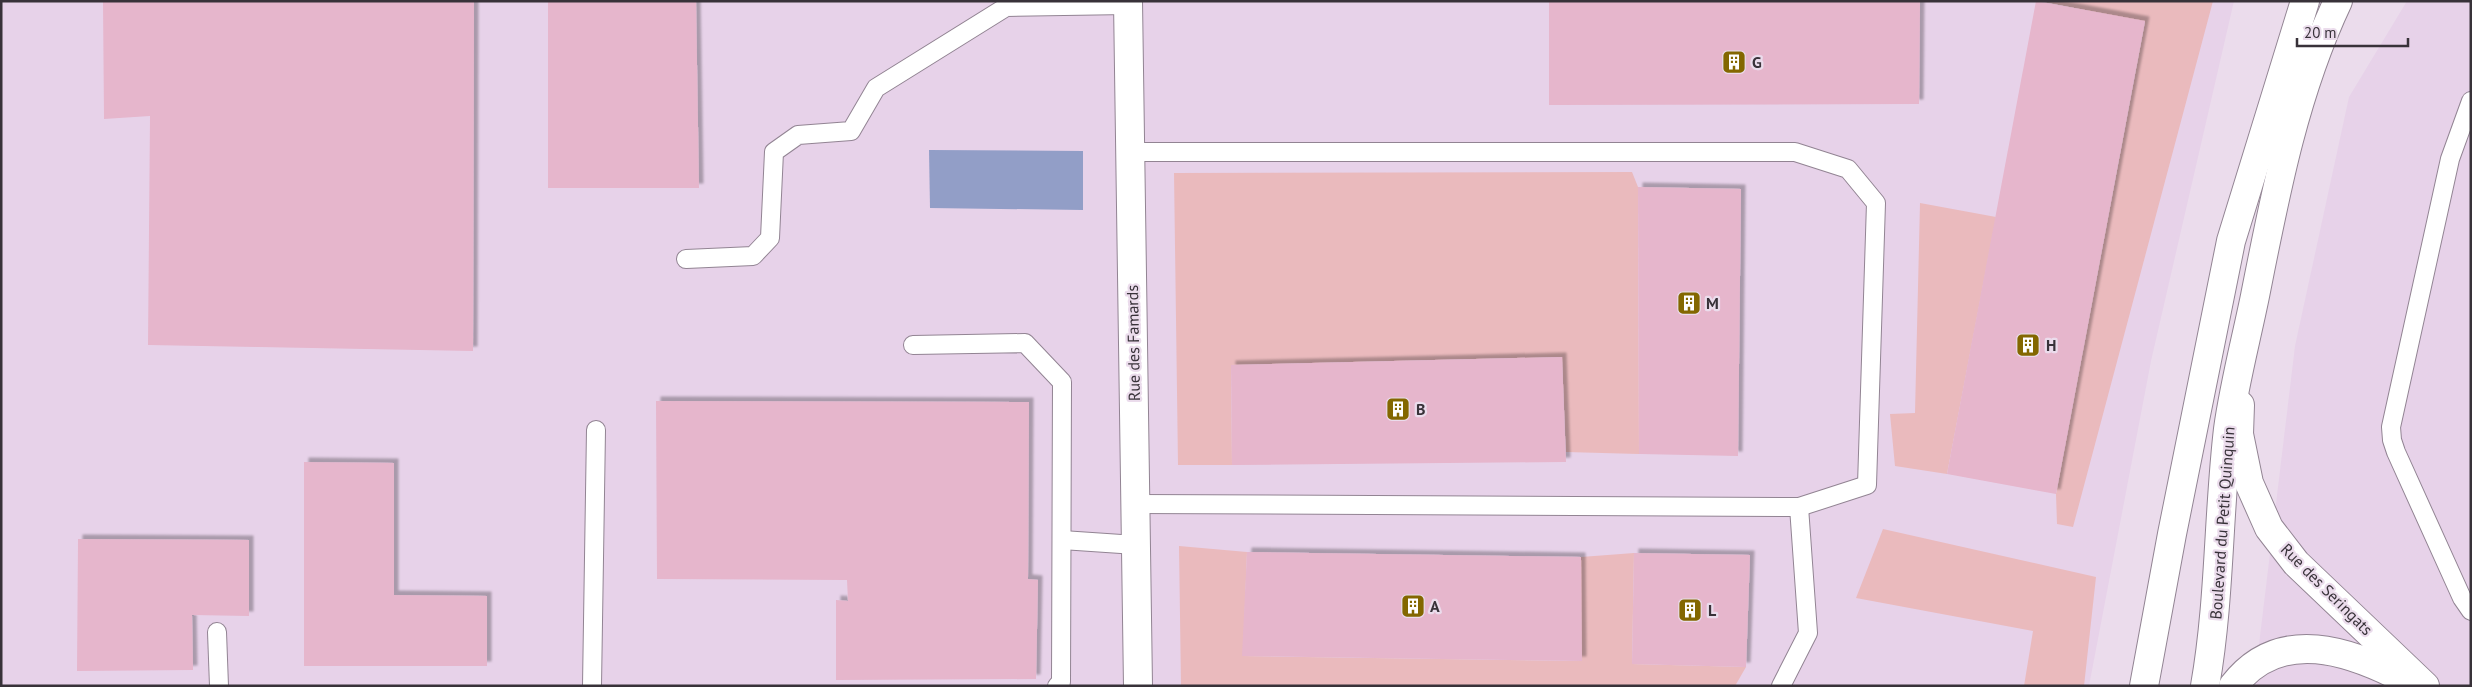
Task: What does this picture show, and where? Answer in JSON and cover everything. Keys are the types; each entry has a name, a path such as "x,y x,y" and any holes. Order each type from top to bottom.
{"main road":[{"path":"2144,686 2231,241 2305,1"},
{"path":"2242,360 2271,215 2295,114 2320,39 2338,1"},
{"name":"Rue des Famards","path":"1128,3 1138,686"},
{"name":"Boulevard du Petit Quinquin","path":"2205,686 2216,607 2228,428 2242,360"},
{"name":"Rue des Seringats","path":"2242,360 2239,434 2249,483 2269,528 2296,563 2425,686"},
{"name":"Rue des Seringats","path":"2233,686 2247,670 2262,660 2281,653 2307,648 2339,652 2365,660 2417,686"}],"lane":[{"path":"686,259 753,256 770,238 774,152 798,135 851,131 876,88 1006,7 1128,3"},
{"path":"2471,101 2450,159 2391,427 2392,440 2396,452 2462,598 2471,611"},
{"path":"1130,152 1795,152 1848,169 1876,203 1867,485 1799,507 1135,504"},
{"path":"913,345 1025,343 1062,382 1061,682 1057,686"},
{"path":"592,686 596,430"},
{"path":"1781,686 1808,633 1799,507"},
{"path":"1062,540 1136,545"},
{"path":"218,632 219,686"}],"shaded area":[{"path":"1,1 2234,1 2151,361 2089,686 1,686"},
{"path":"2039,1 2213,1 2073,527 2057,524 2056,494 2145,22"},
{"path":"2407,1 2471,1 2471,686 2254,686 2295,346 2349,97"},
{"path":"1632,172 1638,187 1639,454 1566,452 1562,357 1231,365 1232,465 1178,465 1174,173"},
{"path":"1920,203 1996,217 1947,474 1895,466 1890,414 1915,413"},
{"path":"1883,529 2096,577 2084,686 2024,686 2033,631 1856,598"},
{"path":"1179,546 1247,552 1243,656 1581,661 1581,557 1634,553 1632,664 1746,667 1735,686 1181,686"}],"water":[{"path":"929,150 1083,151 1083,210 930,208"}],"building":[{"path":"103,1 474,1 473,351 148,345 150,116 104,119"},
{"path":"548,1 696,1 699,188 548,188"},
{"name":"H","path":"2036,1 2145,21 2056,494 1947,474"},
{"name":"G","path":"1549,2 1920,2 1919,104 1549,105"},
{"name":"M","path":"1638,187 1741,189 1738,456 1639,454"},
{"name":"B","path":"1562,357 1566,462 1232,465 1231,365"},
{"path":"656,401 1029,402 1028,579 1038,580 1036,679 836,680 836,600 848,601 847,580 657,579"},
{"path":"304,462 394,463 394,595 487,596 487,666 304,666"},
{"path":"78,539 249,540 249,616 192,615 193,670 77,671"},
{"name":"A","path":"1247,552 1581,557 1582,661 1242,656"},
{"name":"L","path":"1634,553 1750,555 1746,667 1632,664"}],"place":[{"name":"G","path":"1734,62"},
{"name":"M","path":"1689,303"},
{"name":"H","path":"2028,345"},
{"name":"B","path":"1398,409"},
{"name":"A","path":"1413,606"},
{"name":"L","path":"1690,610"}]}
